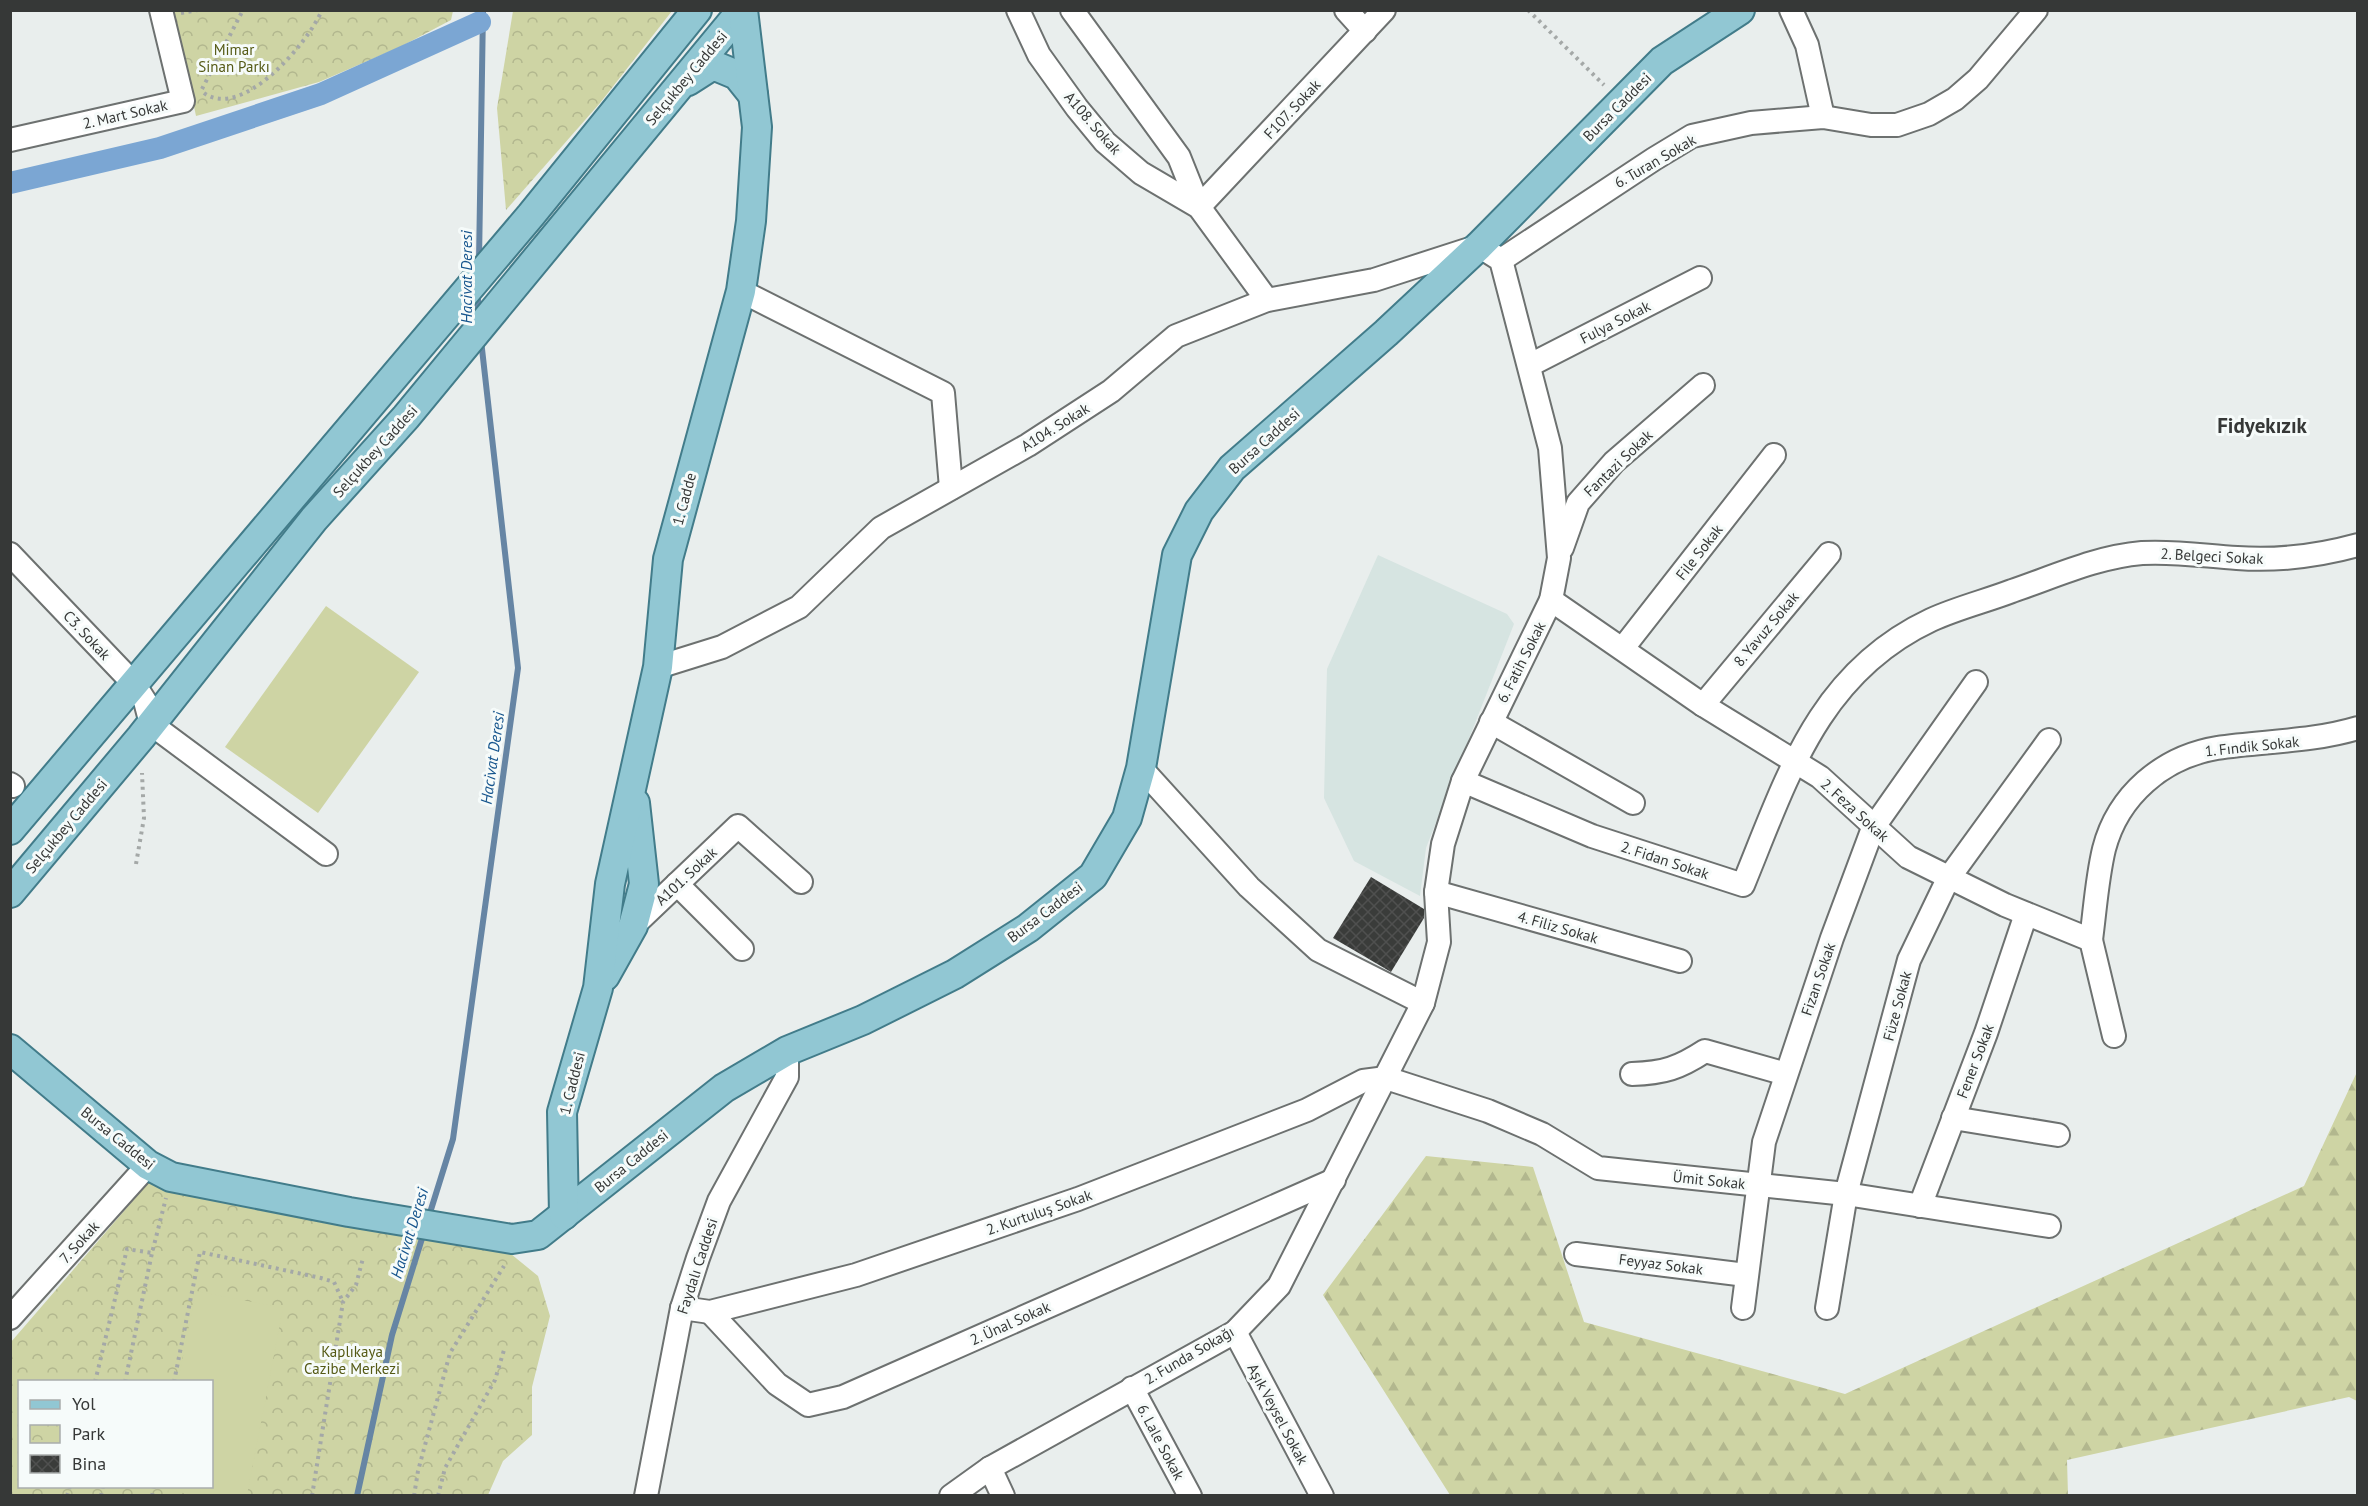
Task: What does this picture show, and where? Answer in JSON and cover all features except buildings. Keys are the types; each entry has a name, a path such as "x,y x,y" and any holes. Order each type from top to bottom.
{"main road":[{"path":"10,830 384,385 531,215 697,10"},
{"name":"Selçukbey Caddesi","path":"10,893 146,730 314,519 406,417 743,10"},
{"name":"1. Cadde","path":"598,988 610,884 657,667 668,559 741,291 751,221 757,128 743,10"},
{"name":"Bursa Caddesi","path":"10,1049 160,1171 349,1212 508,1253 538,1235 724,1088 787,1051 862,1020 955,974 1028,928 1093,876 1127,818 1141,768 1177,555 1199,511 1232,468 1386,333 1490,253 1622,102 1662,61 1740,10"},
{"path":"674,92 699,71 713,65 737,75 753,95"},
{"path":"296,491 314,519"},
{"path":"598,988 633,926 644,884 632,783"},
{"name":"1. Caddesi","path":"564,1215 562,1112 598,988"}],"street":[{"name":"2. Mart Sokak","path":"10,140 192,96 161,10"},
{"name":"A108. Sokak","path":"1018,10 1039,55 1105,142 1141,173 1199,207"},
{"name":"A108. Sokak","path":"1072,10 1179,157 1199,207 1267,300"},
{"path":"1346,10 1365,31"},
{"name":"F107. Sokak","path":"1199,207 1384,10"},
{"path":"1791,10 1807,45 1823,117"},
{"name":"6. Turan Sokak","path":"1490,253 1692,136 1751,123 1823,117 1871,125 1897,124 1929,114 1955,99 1978,79 2036,10"},
{"name":"A104. Sokak","path":"657,667 722,647 799,607 881,528 1029,445 1110,391 1176,336 1267,300 1374,280 1490,253"},
{"name":"6. Fatih Sokak","path":"1386,1078 1423,1003 1438,942 1436,892 1443,844 1463,781 1551,600 1559,558 1550,448 1530,365 1490,253"},
{"name":"Fulya Sokak","path":"1530,365 1700,278"},
{"path":"741,291 943,393 951,488"},
{"name":"Fantazi Sokak","path":"1559,558 1578,503 1614,462 1703,385"},
{"name":"File Sokak","path":"1623,648 1774,455"},
{"name":"2. Belgeci Sokak","path":"1795,759 1814,723 1863,664 1932,620 2097,561 2141,553 2190,552 2237,558 2290,559 2358,545"},
{"name":"C3. Sokak","path":"10,554 134,684 145,701 146,730"},
{"name":"8. Yavuz Sokak","path":"1703,705 1828,554"},
{"name":"2. Feza Sokak","path":"1551,600 1703,705 1795,759 1820,777 1873,828 1908,857 1948,879 2025,914 2091,940"},
{"name":"Fizan Sokak","path":"1743,1308 1764,1142 1832,938 1873,828 1976,682"},
{"path":"1491,722 1633,803"},
{"name":"1. Fındik Sokak","path":"2091,940 2104,848 2125,803 2155,771 2188,754 2218,748 2299,742 2358,728"},
{"path":"146,730 326,854"},
{"name":"Füze Sokak","path":"1827,1308 1846,1194 1909,960 1948,879 2049,740"},
{"name":"2. Fidan Sokak","path":"1463,781 1592,836 1743,885 1795,759"},
{"path":"1141,768 1249,887 1318,950 1423,1003"},
{"name":"A101. Sokak","path":"633,926 738,826 801,882"},
{"path":"677,884 742,949"},
{"name":"4. Filiz Sokak","path":"1436,892 1680,961"},
{"name":"Fener Sokak","path":"1920,1206 1986,1033 2025,914"},
{"path":"2091,940 2114,1036"},
{"name":"Faydalı Caddesi","path":"646,1496 682,1308 719,1201 787,1077 787,1051"},
{"path":"1632,1074 1657,1073 1681,1066 1706,1051 1786,1074"},
{"name":"Ümit Sokak","path":"1386,1078 1488,1111 1542,1134 1598,1168 1846,1194 2049,1226"},
{"name":"2. Funda Sokağı","path":"951,1496 990,1468 1235,1332 1279,1286 1386,1078"},
{"name":"2. Kurtuluş Sokak","path":"682,1308 710,1312 856,1275 1067,1203 1307,1110 1363,1081 1386,1078"},
{"path":"1953,1118 2058,1135"},
{"name":"7. Sokak","path":"10,1318 160,1171"},
{"name":"2. Ünal Sokak","path":"710,1312 777,1384 800,1400 808,1404 843,1397 1334,1180"},
{"name":"Feyyaz Sokak","path":"1576,1254 1746,1275"},
{"name":"Aşık Veysel Sokak","path":"1235,1332 1322,1496"},
{"name":"6. Lale Sokak","path":"1132,1388 1190,1496"},
{"path":"990,1468 1003,1496"}],"path":[{"path":"192,96 206,87 243,10"},
{"path":"192,96 226,98 243,92 273,75 314,29 322,10"},
{"path":"1528,10 1622,102"},
{"path":"136,864 144,818 146,730"},
{"path":"125,1380 152,1253 160,1171"},
{"path":"95,1380 127,1249 152,1253"},
{"path":"174,1380 200,1252 334,1282 343,1302"},
{"path":"414,1496 418,1470 450,1353 508,1253"},
{"path":"312,1496 343,1302 356,1285 363,1258"},
{"path":"438,1496 445,1468 495,1380 504,1350"}],"shaded area":[{"path":"1378,555 1507,614 1514,624 1426,848 1420,896 1354,861 1324,798 1327,669"}],"green space":[{"name":"Mimar Sinan Parkı","path":"174,11 453,11 451,20 400,47 319,82 196,116"},
{"path":"513,11 672,11 600,103 506,210 497,108"},
{"path":"326,606 419,672 318,813 225,747"},
{"path":"2357,1072 2357,1401 2349,1397 2067,1460 2068,1495 1450,1495 1323,1295 1426,1156 1533,1167 1584,1322 1845,1394 2304,1186"},
{"name":"Kaplıkaya Cazibe Merkezi","path":"149,1182 511,1254 538,1276 550,1316 532,1387 532,1435 503,1461 488,1495 11,1496 11,1342"},
{"path":"196,1291 283,1308 247,1495 192,1495 161,1488 213,1488 213,1380 178,1380"}],"waterway":[{"name":"Hacivat Deresi","path":"479,261 483,10"},
{"path":"10,183 160,148 321,94 480,22"},
{"name":"Hacivat Deresi","path":"478,292 478,315"},
{"name":"Hacivat Deresi","path":"429,1216 453,1139 518,668 481,340"},
{"name":"Hacivat Deresi","path":"357,1496 392,1335 424,1232"}],"district":[{"name":"Fidyekızık","path":"2262,425"}]}
